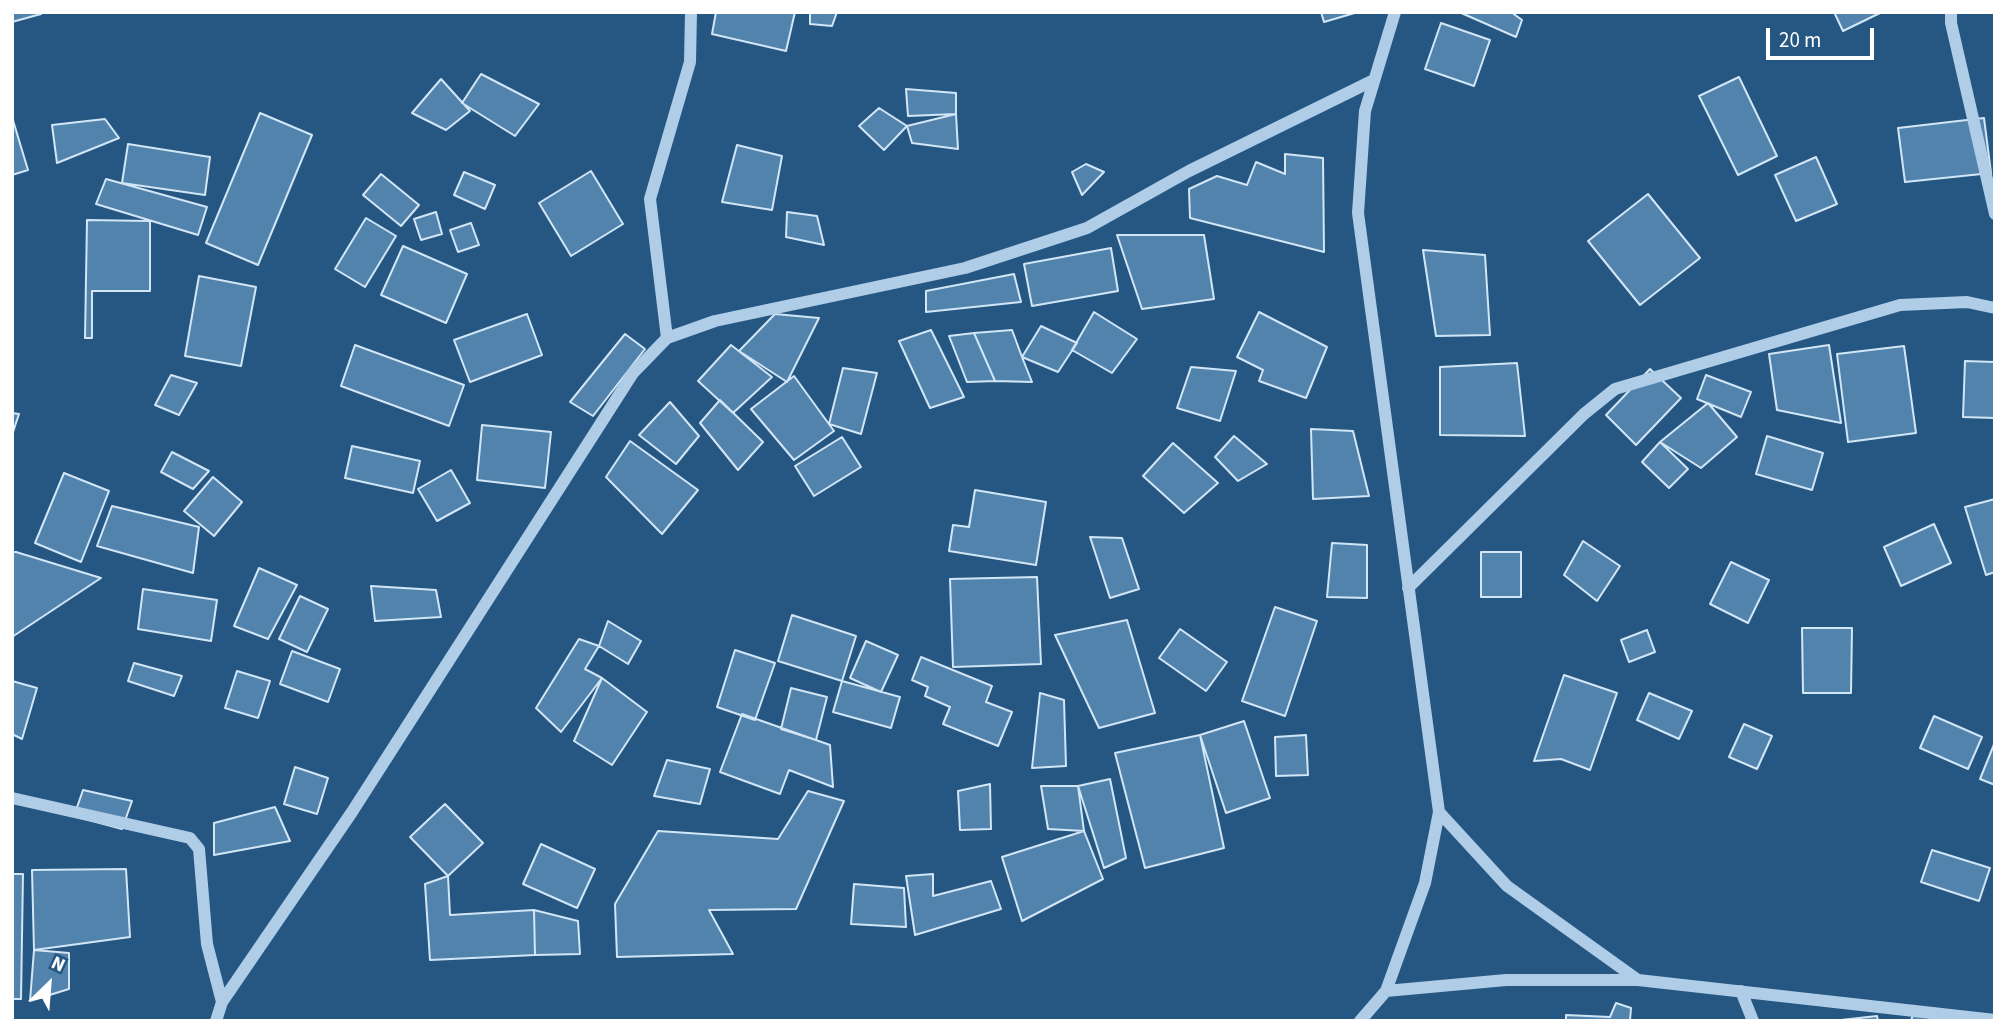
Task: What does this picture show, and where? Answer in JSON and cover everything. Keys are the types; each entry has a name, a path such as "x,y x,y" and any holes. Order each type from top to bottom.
{"street":[{"path":"667,338 650,199 690,62 691,12"},
{"path":"1360,1021 1386,991 1425,883 1439,812 1358,213 1365,111 1395,12"},
{"path":"1951,12 1957,50 1995,214"},
{"path":"216,1021 222,1002 352,812 633,373 667,338 715,321 965,268 1087,228 1189,171 1374,80"},
{"path":"1408,587 1584,414 1615,389 1900,305 1967,302 1995,308"},
{"path":"12,798 190,838 199,849 207,944 222,1002"},
{"path":"1439,812 1507,886 1638,980"},
{"path":"1386,991 1506,979 1638,980 1995,1020"},
{"path":"1741,991 1753,1021"}],"building":[{"path":"12,12 41,12 41,14 12,22"},
{"path":"716,12 795,12 786,51 712,34"},
{"path":"810,12 837,12 832,26 810,24"},
{"path":"1321,12 1358,12 1324,22"},
{"path":"1459,12 1511,12 1522,20 1516,37"},
{"path":"1834,12 1880,12 1880,13 1843,31"},
{"path":"1441,23 1490,40 1474,86 1425,69"},
{"path":"481,74 539,104 515,136 462,103"},
{"path":"1739,77 1777,156 1738,175 1699,96"},
{"path":"441,79 470,111 446,130 412,113"},
{"path":"906,89 956,93 956,114 908,116"},
{"path":"879,108 907,126 884,150 859,126"},
{"path":"260,113 312,135 258,265 206,243"},
{"path":"956,114 958,149 912,143 907,126"},
{"path":"12,117 28,170 12,175"},
{"path":"1984,118 1991,173 1905,182 1898,128"},
{"path":"105,119 119,138 57,163 52,125"},
{"path":"128,144 210,157 205,195 122,183"},
{"path":"737,145 782,156 772,210 722,202"},
{"path":"1285,154 1323,158 1324,252 1190,218 1189,189 1217,176 1247,185 1256,162 1285,174"},
{"path":"1816,157 1837,204 1796,221 1775,175"},
{"path":"1086,164 1104,172 1082,195 1072,172"},
{"path":"591,171 623,224 571,256 539,203"},
{"path":"464,172 495,185 485,209 454,195"},
{"path":"381,174 419,205 401,226 363,195"},
{"path":"106,179 207,207 198,235 96,204"},
{"path":"1648,194 1700,258 1640,305 1588,241"},
{"path":"436,212 442,234 421,240 414,219"},
{"path":"787,212 817,216 824,245 786,237"},
{"path":"366,218 396,236 365,287 335,269"},
{"path":"87,220 150,221 150,291 92,291 92,338 85,338"},
{"path":"471,223 479,245 458,252 450,230"},
{"path":"1117,235 1204,235 1214,299 1142,309"},
{"path":"403,246 467,274 446,323 381,295"},
{"path":"1111,248 1118,291 1032,306 1024,264"},
{"path":"1423,250 1485,255 1490,335 1436,336"},
{"path":"1014,274 1021,302 926,312 926,291"},
{"path":"199,276 256,287 241,366 185,356"},
{"path":"1094,312 1137,339 1112,373 1072,350"},
{"path":"1259,312 1327,347 1306,398 1259,381 1263,370 1237,357"},
{"path":"527,314 542,355 470,382 454,340"},
{"path":"775,314 819,318 787,382 739,351"},
{"path":"1041,326 1077,343 1058,372 1022,357"},
{"path":"931,330 964,397 930,408 899,341"},
{"path":"1012,330 1032,382 995,381 974,333"},
{"path":"974,333 995,381 967,382 949,336"},
{"path":"625,334 645,349 593,416 570,402"},
{"path":"355,345 464,385 449,426 341,386"},
{"path":"731,345 772,377 733,413 698,381"},
{"path":"1829,345 1841,423 1777,410 1769,354"},
{"path":"1904,346 1916,433 1848,442 1837,354"},
{"path":"1965,361 1995,362 1995,418 1963,417"},
{"path":"1517,363 1525,436 1440,435 1440,367"},
{"path":"1191,367 1236,371 1220,421 1177,408"},
{"path":"843,368 877,373 861,434 829,424"},
{"path":"1650,369 1681,398 1636,445 1606,415"},
{"path":"171,375 197,383 179,415 155,405"},
{"path":"1706,375 1751,392 1741,417 1697,399"},
{"path":"794,376 834,431 794,460 751,409"},
{"path":"720,400 763,442 738,470 700,423"},
{"path":"670,402 699,436 676,464 639,435"},
{"path":"1708,403 1737,437 1701,468 1660,442"},
{"path":"12,413 19,414 12,435"},
{"path":"482,425 551,432 545,488 477,480"},
{"path":"1311,429 1353,431 1369,496 1313,499"},
{"path":"1234,436 1267,464 1238,481 1215,457"},
{"path":"1767,436 1823,453 1812,490 1756,474"},
{"path":"842,437 861,467 814,496 795,466"},
{"path":"630,441 698,490 662,534 606,477"},
{"path":"1660,442 1688,469 1669,488 1642,462"},
{"path":"1173,443 1218,483 1184,513 1143,476"},
{"path":"352,446 420,461 413,493 345,478"},
{"path":"172,452 209,471 193,489 161,472"},
{"path":"451,470 470,503 437,521 418,489"},
{"path":"64,473 109,491 81,562 35,543"},
{"path":"213,477 242,502 214,536 184,511"},
{"path":"975,490 1046,502 1036,565 949,551 953,525 969,527"},
{"path":"1995,499 1995,572 1986,575 1965,507"},
{"path":"112,506 199,527 193,573 97,546"},
{"path":"1934,524 1951,563 1901,586 1884,547"},
{"path":"1090,537 1122,538 1139,589 1110,598"},
{"path":"1583,541 1620,566 1597,601 1564,575"},
{"path":"1332,543 1367,545 1367,598 1327,597"},
{"path":"12,552 16,552 101,578 12,637"},
{"path":"1481,552 1521,552 1521,597 1481,597"},
{"path":"1731,562 1769,580 1748,623 1710,604"},
{"path":"259,568 297,585 268,639 234,626"},
{"path":"1037,577 1041,664 953,667 950,579"},
{"path":"371,586 436,590 441,617 375,621"},
{"path":"143,589 217,600 211,641 138,629"},
{"path":"300,596 328,609 307,652 279,639"},
{"path":"1275,607 1317,621 1285,716 1242,701"},
{"path":"792,615 856,636 842,681 778,661"},
{"path":"1127,620 1155,713 1099,728 1055,635"},
{"path":"608,621 641,641 628,664 599,646"},
{"path":"1802,628 1852,628 1851,693 1803,693"},
{"path":"1180,629 1227,662 1206,691 1159,658"},
{"path":"1647,630 1655,652 1629,662 1621,640"},
{"path":"579,639 599,646 585,669 602,678 561,732 536,708"},
{"path":"866,641 898,655 881,692 850,678"},
{"path":"735,650 775,663 755,720 717,707"},
{"path":"292,651 340,669 328,702 280,684"},
{"path":"921,657 992,686 986,702 1012,712 998,746 943,724 950,707 925,696 928,687 912,680"},
{"path":"134,663 182,676 174,696 128,681"},
{"path":"237,671 270,681 258,718 225,708"},
{"path":"1564,675 1617,693 1590,770 1561,759 1534,761"},
{"path":"602,678 647,712 612,765 574,741"},
{"path":"12,681 37,688 22,739 12,734"},
{"path":"842,681 900,697 891,728 833,712"},
{"path":"791,688 827,697 816,740 781,729"},
{"path":"1040,693 1064,700 1066,766 1032,768"},
{"path":"1649,693 1692,711 1679,739 1637,720"},
{"path":"742,714 830,745 833,787 789,770 780,794 720,772"},
{"path":"1934,716 1982,737 1968,769 1920,748"},
{"path":"1244,721 1270,798 1226,813 1200,735"},
{"path":"1744,724 1772,736 1757,769 1729,757"},
{"path":"1200,735 1224,848 1145,868 1115,753"},
{"path":"1306,735 1308,775 1276,776 1275,737"},
{"path":"1995,742 1995,785 1980,779"},
{"path":"667,760 710,769 700,804 654,796"},
{"path":"295,767 328,778 317,814 284,804"},
{"path":"1110,779 1126,858 1104,868 1078,786"},
{"path":"990,784 991,829 960,830 958,791"},
{"path":"1041,786 1078,786 1084,831 1048,829"},
{"path":"83,790 132,801 122,829 74,816"},
{"path":"808,791 844,801 796,909 709,910 733,954 617,957 615,904 658,831 778,839"},
{"path":"445,804 483,843 448,876 410,837"},
{"path":"275,807 290,841 214,855 214,823"},
{"path":"1084,831 1103,879 1022,921 1002,857"},
{"path":"541,844 595,869 577,908 523,884"},
{"path":"1932,850 1990,868 1979,901 1921,882"},
{"path":"126,869 130,937 34,950 32,870"},
{"path":"12,874 23,874 21,999 12,999"},
{"path":"933,874 933,896 991,881 1001,909 915,935 906,876"},
{"path":"448,876 450,915 534,910 535,955 430,960 425,884"},
{"path":"854,884 904,888 906,927 851,924"},
{"path":"534,910 578,921 580,954 535,955"},
{"path":"34,950 69,953 69,989 30,1001"},
{"path":"1616,1003 1631,1008 1630,1021 1566,1021 1566,1015 1610,1017"},
{"path":"1913,1014 1942,1020 1942,1021 1911,1021"},
{"path":"1877,1016 1878,1021 1832,1021"}]}
